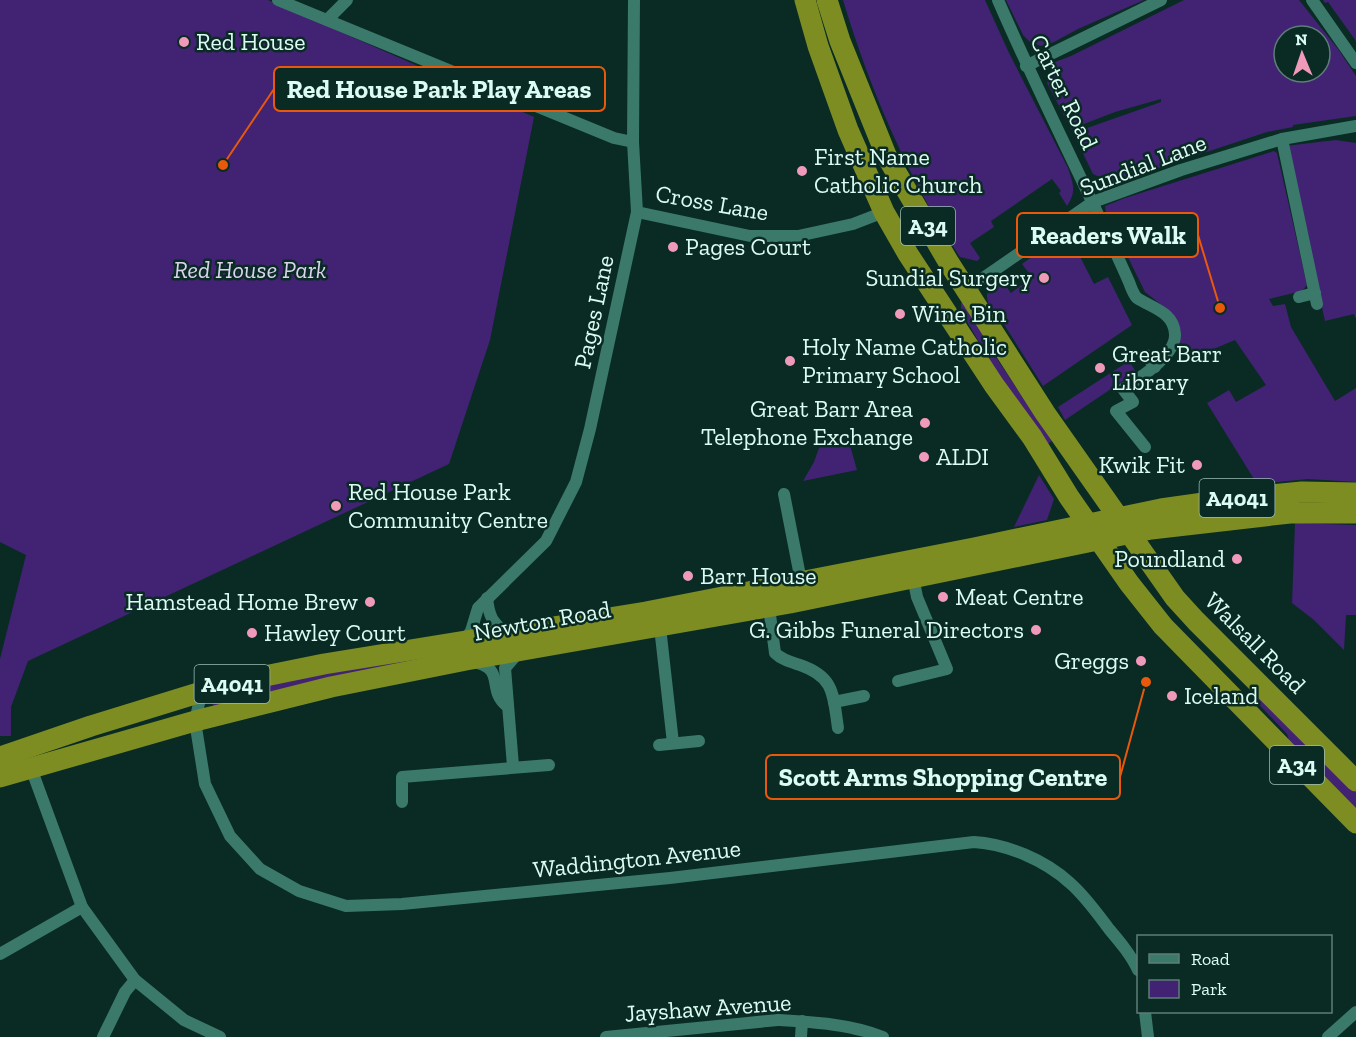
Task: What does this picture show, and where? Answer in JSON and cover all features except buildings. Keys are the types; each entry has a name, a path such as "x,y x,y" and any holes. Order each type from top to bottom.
{"highway":[{"name":"A34","path":"805,0 818,46 848,130 884,212 908,254 994,385 1032,436 1108,528"},
{"name":"A34","path":"827,0 840,41 886,155 966,290 1045,413 1108,528 1129,584 1197,663 1356,823"},
{"path":"867,110 864,124 895,195 896,203 884,212"},
{"path":"942,305 966,290"},
{"name":"A4041","path":"1108,528 1198,523 1302,492 1356,493"},
{"name":"A4041","path":"1108,528 1257,506 1356,513"},
{"path":"1152,566 1154,555 1162,541 1179,530 1198,523"},
{"name":"Walsall Road","path":"1108,528 1152,566 1196,621 1356,780"},
{"name":"Newton Road","path":"2,755 145,709 250,679 324,664 465,650 519,652 769,607 913,577 1108,528"},
{"name":"Newton Road","path":"0,777 195,721 465,650 507,634 646,612 974,549 1108,528"},
{"path":"1240,704 1237,692 1240,684 1244,680 1254,678"}],"street":[{"path":"278,0 614,138 633,141"},
{"path":"327,20 347,0"},
{"name":"Pages Lane","path":"465,650 478,608 546,541 560,517 576,482 590,429 637,212 633,141 634,0"},
{"name":"Carter Road","path":"998,0 1026,66 1093,202 1135,297 1164,313 1172,322 1175,335 1172,345 1155,367"},
{"path":"1026,66 1161,0"},
{"path":"1312,0 1356,63"},
{"name":"Sundial Lane","path":"966,290 1093,202 1181,170 1282,139 1356,126"},
{"path":"1282,139 1316,298 1299,297"},
{"name":"Cross Lane","path":"637,212 750,236 798,236 852,224 884,212"},
{"path":"1144,447 1116,411 1133,402 1123,389 1155,367 1146,355"},
{"path":"784,494 801,581"},
{"path":"898,681 947,669 917,597 913,577"},
{"path":"487,598 488,614 507,634"},
{"path":"769,607 775,653 780,658 815,670 823,676 831,689 838,728"},
{"path":"660,627 673,743"},
{"path":"465,650 492,669 498,697 507,706"},
{"path":"513,766 505,668 519,652"},
{"path":"145,709 182,710 195,721 200,699 211,689"},
{"path":"834,702 864,696"},
{"name":"Waddington Avenue","path":"195,721 205,784 230,836 260,869 299,891 346,906 402,904 692,875 974,842 990,843 1044,864 1069,882 1095,910 1133,959 1137,968"},
{"path":"659,745 699,741"},
{"path":"402,802 402,777 513,766 549,765"},
{"path":"31,768 82,907 135,980 184,1020 220,1037"},
{"path":"0,954 82,907"},
{"path":"103,1037 125,992 135,980"},
{"path":"1328,1037 1356,1012"},
{"path":"1145,1013 1148,1037"},
{"name":"Jayshaw Avenue","path":"606,1037 778,1020 864,1029 883,1037"},
{"path":"801,1037 802,1021"}],"green space":[{"name":"Red House Park","path":"0,0 268,0 534,117 490,340 449,464 28,661 11,707 11,736 0,736 0,659 26,555 0,542"},
{"path":"843,0 985,0 1009,53 1068,168 1073,183 1073,192 1067,206 1059,193 1061,191 1052,179 991,221 994,227 970,243 980,258 977,261 960,257 924,197 892,133 865,66"},
{"path":"1006,0 1144,0 1041,46 1030,42 1023,35"},
{"path":"1184,0 1299,0 1318,24 1272,24 1272,84 1332,84 1332,41 1356,76 1356,116 1293,125 1293,127 1267,132 1113,183 1093,174 1073,133 1161,102 1161,99 1115,112 1071,129 1047,83 1055,62"},
{"path":"1323,0 1356,0 1356,41 1328,2 1325,3"},
{"path":"1336,140 1356,143 1356,319 1354,314 1325,321 1285,146"},
{"path":"1274,151 1277,153 1307,285 1302,291 1269,299 1273,306 1285,304 1291,327 1335,401 1356,388 1356,482 1308,479 1257,484 1207,403 1229,390 1236,402 1266,385 1235,340 1204,353 1193,361 1178,340 1168,310 1145,292 1118,237 1108,226 1105,206"},
{"path":"1067,231 1094,284 1108,277 1132,325 1043,386 998,315 995,317 987,296 990,287 1000,278 1011,293 1032,277 1022,264"},
{"path":"966,301 973,309 991,350 1052,441 1046,445 990,361 961,311 961,303"},
{"path":"1129,361 1136,372 1065,420 1058,407"},
{"path":"824,434 849,442 857,470 803,481 814,462"},
{"path":"1039,475 1054,499 1047,520 1014,527"},
{"path":"1295,523 1356,525 1356,615 1346,615 1344,650 1314,620 1292,603"},
{"path":"689,610 275,691 213,706 212,699 255,684"},
{"path":"1255,689 1356,792 1356,809 1291,747 1287,734 1250,695"}],"place":[{"name":"Red House","path":"184,42"},
{"name":"Red House Park Play Areas","path":"223,165"},
{"name":"First Name Catholic Church","path":"802,171"},
{"name":"Pages Court","path":"673,247"},
{"name":"Sundial Surgery","path":"1044,278"},
{"name":"Readers Walk","path":"1220,308"},
{"name":"Wine Bin","path":"900,314"},
{"name":"Holy Name Catholic Primary School","path":"790,361"},
{"name":"Great Barr Library","path":"1100,368"},
{"name":"Great Barr Area Telephone Exchange","path":"925,423"},
{"name":"ALDI","path":"924,457"},
{"name":"Kwik Fit","path":"1197,465"},
{"name":"Red House Park Community Centre","path":"336,506"},
{"name":"Poundland","path":"1237,559"},
{"name":"Barr House","path":"688,576"},
{"name":"Meat Centre","path":"943,597"},
{"name":"Hamstead Home Brew","path":"370,602"},
{"name":"G. Gibbs Funeral Directors","path":"1036,630"},
{"name":"Hawley Court","path":"252,633"},
{"name":"Greggs","path":"1141,661"},
{"name":"Scott Arms Shopping Centre","path":"1146,682"},
{"name":"Iceland","path":"1172,696"}]}
